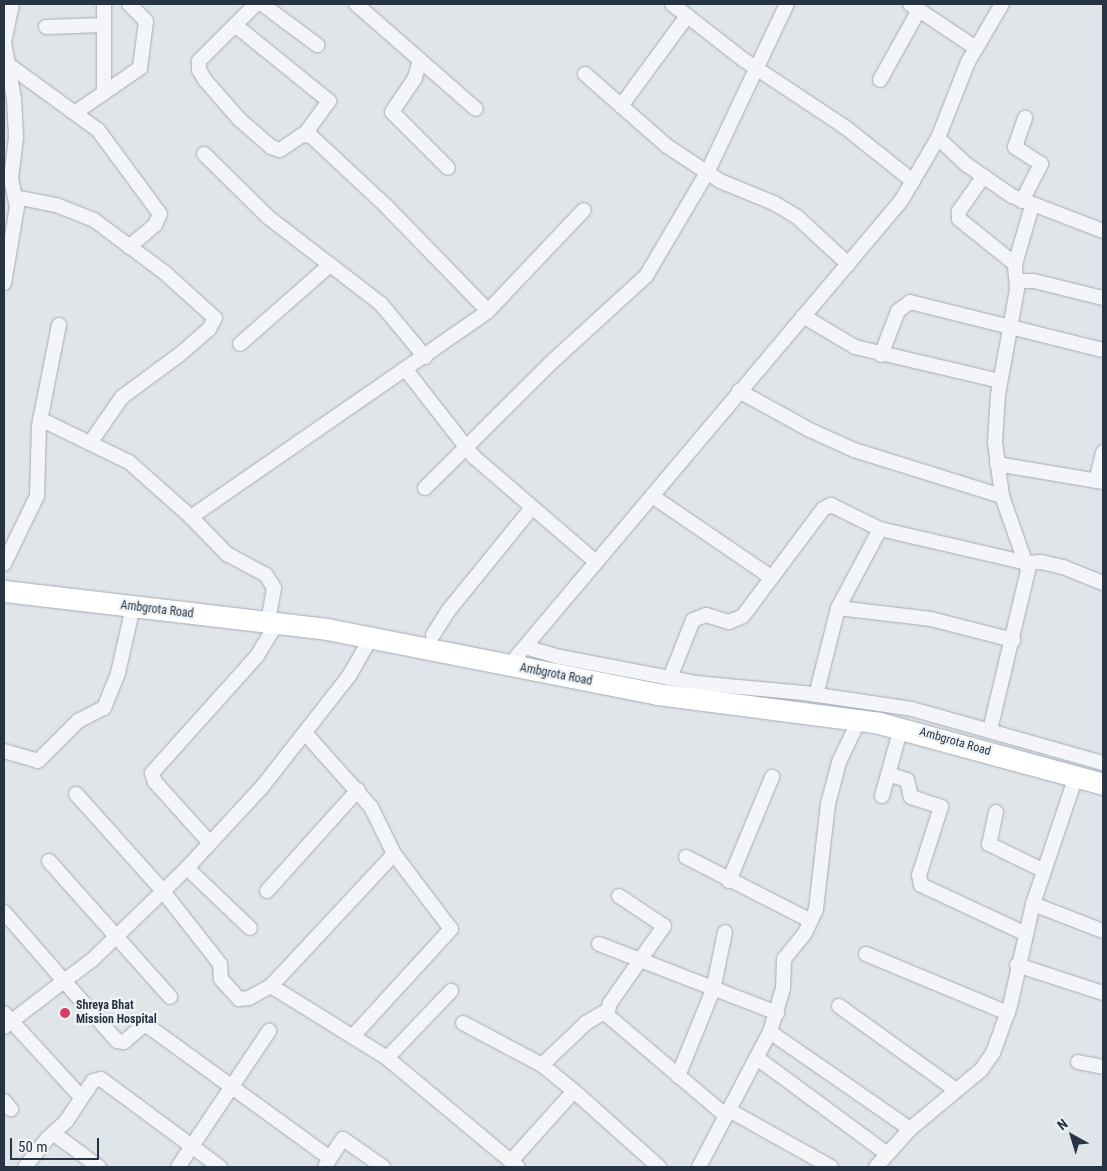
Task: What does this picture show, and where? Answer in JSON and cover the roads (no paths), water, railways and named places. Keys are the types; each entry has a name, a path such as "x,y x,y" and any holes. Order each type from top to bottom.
{"main road":[{"path":"4,581 273,617 433,635 521,651 679,686 846,705 909,715 1103,770"},
{"name":"Ambgrota Road","path":"4,591 133,606 273,617 657,694 858,720 902,728 1103,784"}],"street":[{"path":"4,283 16,214 11,178 16,137 4,42 12,4"},
{"path":"104,4 104,93"},
{"path":"76,112 134,76 142,64 146,21 129,4"},
{"path":"236,25 329,101 305,134 283,149 271,147 239,120 205,80 199,70 199,61 256,4"},
{"path":"262,4 316,45"},
{"path":"356,4 476,109"},
{"path":"672,4 758,69 845,127 913,181"},
{"path":"426,488 554,359 646,276 707,173 758,69 787,4"},
{"path":"521,651 848,264 913,181 938,138 976,48 1002,4"},
{"path":"880,80 915,7 976,48"},
{"path":"621,106 687,16"},
{"path":"46,26 104,25"},
{"path":"420,60 414,78 392,112 448,168"},
{"path":"6,64 76,112 108,141 160,214 155,225 129,246"},
{"path":"585,74 667,146 707,173 774,203 796,216 848,264"},
{"path":"990,730 1027,579 1027,563 1002,496 995,442 1000,381 1018,281 1015,264 1027,204 1041,164 1015,147 1025,118"},
{"path":"305,134 311,136 386,206 488,311"},
{"path":"938,138 983,177 1027,204 1103,231"},
{"path":"204,154 247,198 393,316 425,357"},
{"path":"983,177 959,211 958,219 1015,264"},
{"path":"15,197 75,210 129,246 215,318 209,329 179,355 125,394 90,443"},
{"path":"191,517 425,357 488,311 584,210"},
{"path":"240,344 330,265"},
{"path":"1018,281 1034,281 1103,298"},
{"path":"881,355 898,311 907,302 1103,350"},
{"path":"803,316 855,347 881,355 1000,381"},
{"path":"4,564 37,496 40,419 59,325"},
{"path":"406,370 465,448 532,509 596,562"},
{"path":"740,391 810,430 854,450 1002,496"},
{"path":"40,419 140,470 191,517 227,554 270,578 274,588 273,617 257,656 152,773 155,782 210,843"},
{"path":"997,464 1099,482 1103,452"},
{"path":"652,496 772,578"},
{"path":"670,678 693,620 702,615 724,622 738,620 827,506 838,507 880,529 1027,563 1041,562 1062,567 1103,583"},
{"path":"433,635 448,611 532,509"},
{"path":"816,695 838,608 880,529"},
{"path":"4,751 38,761 78,721 104,708 118,673 133,606"},
{"path":"838,608 931,619 1013,640"},
{"path":"81,1096 6,1020 64,980 118,934 187,868 305,733 349,676 372,636"},
{"path":"521,651 670,678 816,695 912,709 1103,763"},
{"path":"699,1167 770,1032 783,988 784,959 811,921 819,895 822,840 834,777 858,720"},
{"path":"882,796 902,728"},
{"path":"305,733 358,790 379,819 394,854 450,931 354,1035"},
{"path":"888,774 907,780 911,796 941,807 919,875 921,885 1024,933"},
{"path":"757,1058 883,1162 910,1128 987,1062 1008,1013 1024,933 1076,776"},
{"path":"729,881 772,777"},
{"path":"267,891 358,790"},
{"path":"76,794 162,890 220,964 221,979 239,998 249,998 271,986 394,854"},
{"path":"996,812 989,844 1044,871"},
{"path":"686,857 729,881 811,921"},
{"path":"49,861 118,934 170,997"},
{"path":"187,868 250,928"},
{"path":"542,1065 586,1023 606,1012 664,924 619,896"},
{"path":"1033,904 1103,931"},
{"path":"4,912 118,1041 124,1042 141,1027 148,1026 328,1162 343,1139 383,1167"},
{"path":"678,1076 713,990 725,932"},
{"path":"599,944 640,962 777,1013"},
{"path":"866,954 1008,1013"},
{"path":"1017,965 1103,993"},
{"path":"271,986 354,1035 386,1058 515,1164 574,1091"},
{"path":"386,1058 451,991"},
{"path":"839,1006 956,1090"},
{"path":"606,1012 609,1018 678,1076 727,1113 831,1167"},
{"path":"464,1023 542,1065 659,1167"},
{"path":"178,1167 269,1031"},
{"path":"770,1032 910,1128"},
{"path":"1078,1062 1103,1067"},
{"path":"25,1167 53,1132 67,1120 81,1096 96,1079 105,1081 220,1167"},
{"path":"53,1132 99,1167"}],"place":[{"name":"Shreya Bhat Mission Hospital","path":"65,1013"}]}
